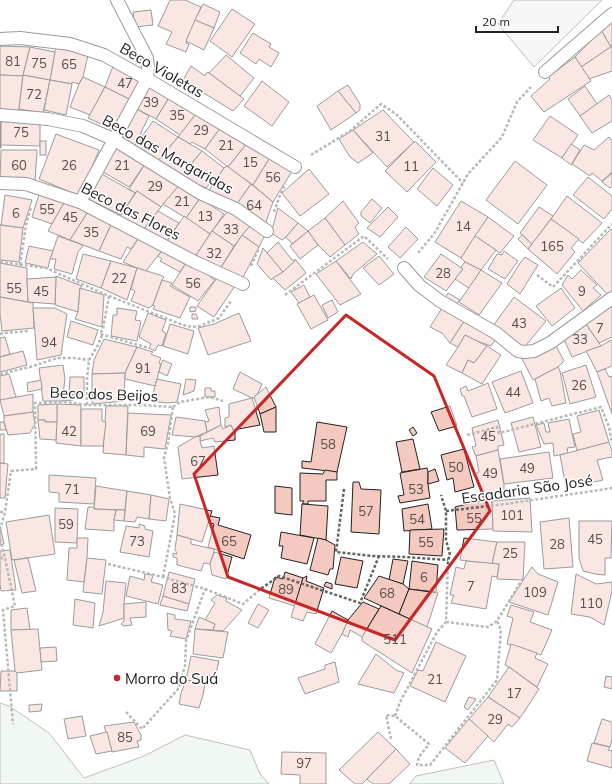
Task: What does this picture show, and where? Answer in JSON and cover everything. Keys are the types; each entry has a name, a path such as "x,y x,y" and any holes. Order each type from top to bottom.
{"lane":[{"path":"80,202 147,78 147,58 117,0"},
{"path":"545,72 612,14"},
{"name":"Beco Violetas","path":"0,39 20,38 70,44 104,55 147,78 295,167"},
{"name":"Beco das Margaridas","path":"0,115 48,119 83,126 113,139 200,193 236,209 267,231"},
{"name":"Beco das Flores","path":"0,183 26,184 80,202 195,262 243,284"},
{"path":"404,268 419,285 440,301 496,333 518,351 534,351 550,343 612,298"}],"path":[{"path":"285,295 364,236 390,261 404,268 434,234 468,174 502,137 517,102 545,72"},
{"path":"380,104 396,114 463,183"},
{"path":"20,265 26,225 37,188"},
{"path":"537,275 553,287 612,224"},
{"path":"0,262 46,268 109,296 183,325"},
{"path":"87,405 89,360 98,345 103,329 109,296"},
{"path":"0,334 29,331"},
{"path":"101,335 148,348"},
{"name":"Beco dos Beijos","path":"0,374 30,367 57,358 89,360"},
{"path":"162,577 175,514 170,498 164,458 168,443 173,407 180,402 209,397 223,401"},
{"name":"Beco dos Beijos","path":"5,512 11,471 36,469 35,403 67,402 87,405 127,404 173,407"},
{"path":"467,435 497,427 499,433 601,407 609,427 612,443"},
{"name":"Escadaria São José","path":"446,511 506,504 612,488"},
{"path":"344,489 336,552 448,560"},
{"path":"395,716 400,702 436,632 446,622 448,560 450,555 446,540 446,511 442,495"},
{"path":"0,512 5,512 0,530"},
{"path":"0,539 15,606 3,610 13,724"},
{"path":"108,564 204,589 243,604 278,576 360,603 379,556"},
{"path":"0,558 5,558"},
{"path":"446,622 488,627 498,621 523,578"},
{"path":"126,712 142,729 178,689 185,666 186,641 204,589"},
{"path":"391,739 386,715 395,716 429,744 419,757 417,764 430,765 498,680 501,630 498,621"}],"highlighted area":[{"path":"346,315 434,376 490,511 395,640 228,577 194,474"}],"green space":[{"path":"0,703 9,706 49,733 84,778 144,756 185,735 250,750 260,774 269,784 0,784"},
{"path":"494,760 504,784 409,784 416,776"}],"shaded area":[{"path":"514,0 602,0 534,67 498,24"}],"building":[{"path":"170,0 185,0 201,7 186,43 189,44 186,52 166,44 172,32 158,26"},
{"path":"203,4 220,12 214,28 195,20"},
{"path":"232,9 255,24 232,57 210,41"},
{"path":"151,10 153,25 135,27 133,12"},
{"path":"195,20 214,28 204,50 186,41"},
{"path":"612,20 612,46 611,47 601,30"},
{"path":"601,30 611,47 581,67 575,57"},
{"path":"253,33 271,44 269,47 279,53 271,67 259,59 256,64 240,53"},
{"path":"56,45 89,51 83,77 79,84 50,80"},
{"path":"0,46 30,47 23,76 0,75"},
{"path":"612,46 612,71 589,79 581,67"},
{"path":"30,47 55,52 50,80 23,75"},
{"path":"226,55 254,78 240,96 209,73"},
{"path":"575,57 591,81 544,112 531,96 550,79 548,77"},
{"path":"115,61 146,79 133,101 105,87"},
{"path":"191,66 205,76 207,72 209,73 244,99 233,111 183,80"},
{"path":"0,75 23,76 19,110 0,109"},
{"path":"23,75 50,80 43,113 19,109"},
{"path":"83,77 105,87 90,115 70,107"},
{"path":"50,80 72,84 66,115 44,110"},
{"path":"262,81 289,102 272,126 244,106"},
{"path":"146,84 170,96 156,119 133,107"},
{"path":"348,85 360,104 360,110 356,113 338,91"},
{"path":"585,86 597,104 580,116 568,99"},
{"path":"105,87 133,101 116,131 88,118"},
{"path":"338,91 356,113 331,130 317,106"},
{"path":"609,95 612,100 612,121 592,133 580,116"},
{"path":"170,96 199,110 180,135 156,119"},
{"path":"133,107 149,116 135,145 117,136"},
{"path":"199,110 223,124 205,149 192,142 190,144 178,137"},
{"path":"383,110 414,142 387,167 353,130"},
{"path":"550,116 578,135 562,158 533,140"},
{"path":"1,118 1,148 0,148"},
{"path":"1,118 40,119 40,146 1,145"},
{"path":"153,121 178,137 157,162 135,146"},
{"path":"223,124 248,142 228,167 205,149"},
{"path":"353,130 373,153 358,163 350,157 339,139"},
{"path":"56,134 99,150 80,196 39,179"},
{"path":"178,137 202,151 181,176 157,162"},
{"path":"609,137 612,141 612,172 602,181 592,173 590,176 572,164 584,145 594,150"},
{"path":"40,141 46,141 46,155 40,155"},
{"path":"248,142 271,156 253,185 228,167"},
{"path":"414,142 416,142 436,162 407,192 385,171"},
{"path":"113,143 147,161 129,187 98,169"},
{"path":"571,144 580,150 571,165 562,158"},
{"path":"1,150 37,150 35,182 0,181"},
{"path":"202,151 224,168 216,180 214,178 206,188 202,186 200,189 181,176"},
{"path":"271,156 294,168 273,202 253,185"},
{"path":"147,161 182,182 161,207 137,191 135,193 129,189"},
{"path":"515,161 547,185 518,224 486,200"},
{"path":"227,166 251,184 234,208 208,192 224,168"},
{"path":"433,168 453,185 437,206 417,189"},
{"path":"309,169 329,194 300,216 282,193"},
{"path":"100,173 135,193 121,215 86,198"},
{"path":"612,173 612,186 610,188 602,182"},
{"path":"588,177 612,196 612,209 604,219 573,195"},
{"path":"182,182 202,195 186,218 163,204"},
{"path":"251,184 273,202 265,225 234,208"},
{"path":"40,191 65,201 52,224 32,217"},
{"path":"137,191 161,207 143,230 118,217 121,215"},
{"path":"5,195 32,200 23,228 1,225"},
{"path":"567,196 602,223 583,243 551,219"},
{"path":"200,198 224,214 210,234 186,218"},
{"path":"372,199 382,208 370,223 361,216 361,212"},
{"path":"65,201 89,210 70,240 48,231"},
{"path":"343,201 359,223 355,227 359,234 345,245 325,218"},
{"path":"461,201 488,217 461,258 435,242"},
{"path":"231,207 253,222 234,246 212,231"},
{"path":"388,207 398,217 380,237 367,228"},
{"path":"539,207 553,216 532,244 520,233"},
{"path":"278,208 298,223 282,240 271,233"},
{"path":"89,210 113,220 99,251 70,240"},
{"path":"158,211 179,223 165,244 143,230"},
{"path":"184,216 210,234 193,260 165,244"},
{"path":"488,217 514,236 500,253 475,236"},
{"path":"325,218 345,245 330,257 318,245 308,231"},
{"path":"551,219 579,239 571,248 575,252 557,274 528,249"},
{"path":"298,223 308,231 292,244 286,237"},
{"path":"0,225 23,228 19,262 0,260"},
{"path":"111,225 138,239 131,249 127,247 121,259 99,251"},
{"path":"250,226 265,235 259,247 242,235"},
{"path":"406,227 418,239 400,258 388,247"},
{"path":"611,229 612,292 609,296 578,263"},
{"path":"212,231 234,246 220,269 193,260"},
{"path":"308,231 318,245 300,259 290,246"},
{"path":"139,234 164,248 146,271 123,262 138,239"},
{"path":"242,235 259,247 242,279 220,269"},
{"path":"522,235 532,244 528,249 518,239"},
{"path":"58,236 83,246 78,252 72,274 54,269 56,259 50,259"},
{"path":"475,236 496,250 481,270 465,262 461,258"},
{"path":"278,242 292,260 296,260 283,272 267,253"},
{"path":"363,242 377,254 353,274 351,279 336,261"},
{"path":"29,246 53,251 48,268 25,263"},
{"path":"164,248 188,260 180,272 160,261 162,259 158,256"},
{"path":"263,248 283,272 271,280 257,264"},
{"path":"504,251 518,261 505,279 488,269 497,254 502,255"},
{"path":"83,254 111,261 101,288 76,279"},
{"path":"441,254 463,269 446,291 424,277"},
{"path":"379,256 394,274 379,285 363,268"},
{"path":"525,257 538,265 520,294 507,284"},
{"path":"188,260 211,271 209,276 215,280 198,301 172,285"},
{"path":"296,260 306,273 285,290 273,278 283,272"},
{"path":"111,261 137,268 127,300 101,288"},
{"path":"336,261 361,294 340,305 316,274"},
{"path":"465,262 481,270 469,288 455,279 463,269 461,267"},
{"path":"0,263 27,268 28,302 0,297"},
{"path":"137,268 164,277 153,305 149,308 131,301 135,291 131,289"},
{"path":"481,270 502,283 479,315 459,302"},
{"path":"581,270 597,285 593,288 601,295 583,311 562,285 568,275 572,279"},
{"path":"219,275 235,286 214,317 197,306"},
{"path":"56,276 82,286 80,288 78,312 55,305"},
{"path":"56,277 55,304 28,302 27,279"},
{"path":"162,280 172,283 170,286 190,297 180,318 153,309"},
{"path":"304,285 310,297 299,303 291,292"},
{"path":"80,288 104,295 102,327 75,319 78,312"},
{"path":"561,288 575,308 552,326 536,306"},
{"path":"448,293 460,300 456,305 444,299"},
{"path":"314,295 328,320 311,329 297,304"},
{"path":"0,297 33,303 34,328 2,331"},
{"path":"514,297 546,321 523,349 493,326"},
{"path":"332,300 338,312 328,318 322,305"},
{"path":"612,300 612,337 599,343 583,320"},
{"path":"190,307 196,307 196,311 190,312"},
{"path":"33,308 55,308 67,314 61,355 37,360"},
{"path":"117,308 137,311 135,320 141,321 137,341 111,336 113,315 117,315"},
{"path":"442,308 465,320 450,343 442,333 430,327"},
{"path":"148,313 166,320 162,331 166,333 162,346 158,345 155,351 149,348 151,344 139,337"},
{"path":"239,313 251,341 208,355 198,328 214,324"},
{"path":"192,314 196,314 198,319 192,319"},
{"path":"465,320 497,337 491,346 465,335 458,347 450,343"},
{"path":"583,320 601,346 572,357 562,335"},
{"path":"71,321 98,330 93,345 67,337"},
{"path":"170,324 194,331 188,354 163,346"},
{"path":"465,335 487,346 474,363 468,360 462,373 446,365"},
{"path":"5,337 10,354 0,357 0,338"},
{"path":"104,339 137,347 125,373 92,374 94,360"},
{"path":"611,340 612,366 597,372 586,351 601,346"},
{"path":"554,342 564,361 558,367 533,380 521,357"},
{"path":"487,346 501,355 482,384 462,373 468,360 474,363"},
{"path":"137,347 153,352 151,354 161,358 159,363 161,364 155,386 125,379 125,373"},
{"path":"23,351 27,365 0,372 0,357"},
{"path":"163,360 172,364 167,376 159,372"},
{"path":"63,365 65,379 63,401 43,401 39,368"},
{"path":"586,365 596,397 570,404 562,373"},
{"path":"558,367 566,403 552,406 549,398 541,401 535,379"},
{"path":"605,369 609,377 612,376 612,414 597,372"},
{"path":"521,371 533,403 505,413 492,382"},
{"path":"240,372 262,384 254,398 233,389"},
{"path":"125,373 124,401 92,404 92,374"},
{"path":"9,374 16,397 0,401 0,376"},
{"path":"70,377 84,377 84,394 73,394 73,400 63,401 63,394 69,393"},
{"path":"157,379 181,384 177,402 167,403 151,401"},
{"path":"186,379 196,380 194,391 183,395"},
{"path":"41,380 42,389 28,392 27,383"},
{"path":"488,383 497,409 472,417 460,389 466,386 468,391"},
{"path":"266,387 276,407 260,414 254,397"},
{"path":"205,388 211,388 211,391 215,391 215,397 205,397"},
{"path":"33,394 33,412 4,416 0,400"},
{"path":"252,398 260,425 233,430 231,425 225,427 225,418 229,417 229,404"},
{"path":"57,404 81,405 81,446 56,443"},
{"path":"57,404 57,422 45,422 45,420 38,420 38,405"},
{"path":"106,406 128,406 126,455 103,453"},
{"path":"450,406 457,426 439,431 431,412"},
{"path":"219,407 221,425 207,432 205,422 209,421 205,410"},
{"path":"276,407 276,432 264,432 260,414"},
{"path":"81,409 102,409 102,421 106,422 103,446 81,446"},
{"path":"599,410 609,442 577,451 573,434 581,432 577,416"},
{"path":"33,412 35,424 30,433 8,435 4,422 4,416"},
{"path":"128,413 171,415 165,449 144,447 144,457 126,455"},
{"path":"176,417 205,421 207,432 195,437 172,435"},
{"path":"533,417 541,447 519,452 511,423"},
{"path":"569,419 575,447 567,448 568,453 554,456 553,443 544,444 536,425 544,423 546,432 550,432 548,423"},
{"path":"38,420 45,420 45,422 57,422 56,440 40,439"},
{"path":"498,420 504,445 498,446 498,450 476,456 472,447 476,446 472,428"},
{"path":"0,422 4,422 6,430 0,430"},
{"path":"317,422 347,427 337,472 302,468 302,461 311,462"},
{"path":"221,425 223,429 231,425 233,430 235,429 235,440 215,442 213,438 200,441 200,436"},
{"path":"413,427 417,433 413,436 409,430"},
{"path":"0,434 4,434 4,463 0,463"},
{"path":"200,436 202,448 214,446 218,475 182,479 178,447 195,437"},
{"path":"413,439 420,469 402,472 396,442"},
{"path":"609,442 612,457 597,460 603,480 566,488 560,455"},
{"path":"464,449 474,487 455,492 453,478 447,480 441,455"},
{"path":"498,450 504,492 482,495 475,474 479,472 476,456"},
{"path":"549,452 553,478 504,484 500,459"},
{"path":"0,463 8,464 5,498 0,498"},
{"path":"427,468 430,498 400,503 398,496 404,495 400,473"},
{"path":"435,469 439,481 428,484 428,472"},
{"path":"325,470 337,472 337,480 326,480 326,501 308,501 308,504 302,504 304,501 300,501 300,473 323,474"},
{"path":"49,475 96,478 94,504 59,502 59,493 49,492"},
{"path":"353,482 359,482 361,489 381,490 379,534 351,532"},
{"path":"96,486 127,491 125,510 94,509"},
{"path":"275,486 292,488 292,515 275,513"},
{"path":"127,491 151,495 149,519 137,517 135,522 124,521"},
{"path":"151,495 169,499 166,521 149,519"},
{"path":"492,498 493,529 457,530 455,507"},
{"path":"530,498 532,532 493,531 492,501"},
{"path":"180,504 212,511 202,542 177,535"},
{"path":"302,504 328,506 326,540 300,535"},
{"path":"428,504 432,529 404,531 402,509"},
{"path":"88,507 94,507 94,509 116,510 114,531 85,529"},
{"path":"55,508 78,509 77,543 55,542"},
{"path":"116,510 125,510 124,521 114,520"},
{"path":"49,515 55,554 12,560 6,522"},
{"path":"210,516 220,518 218,525 251,535 244,559 208,547 214,524 208,522"},
{"path":"569,518 573,567 544,569 540,522"},
{"path":"579,521 612,521 611,558 605,558 605,575 583,571 579,558"},
{"path":"139,524 145,526 145,529 153,531 149,557 120,552 126,526 139,528"},
{"path":"0,526 4,544 0,545"},
{"path":"444,529 442,556 409,554 410,530"},
{"path":"281,532 314,538 307,564 281,558 283,546 279,546"},
{"path":"177,535 191,539 191,544 214,549 210,564 204,563 201,571 177,565 177,558 173,557 173,553 177,554 175,549"},
{"path":"77,538 88,538 84,582 67,580 69,548 77,548"},
{"path":"318,538 335,545 333,569 330,569 328,575 310,570"},
{"path":"464,538 497,542 492,564 460,560"},
{"path":"497,542 525,542 523,580 497,579 499,564 492,564"},
{"path":"10,550 16,590 1,591 0,551"},
{"path":"214,552 232,557 226,579 212,575 210,564"},
{"path":"341,557 363,561 357,588 335,584"},
{"path":"28,558 36,591 22,593 14,560"},
{"path":"87,558 106,560 102,594 83,592"},
{"path":"393,559 408,561 403,584 389,580"},
{"path":"412,561 438,565 436,592 409,589"},
{"path":"466,561 499,564 497,577 492,576 486,609 451,603 454,595 450,595 456,567 464,569"},
{"path":"532,567 538,574 558,582 548,615 509,602"},
{"path":"169,572 195,579 189,604 163,596"},
{"path":"285,572 303,578 295,606 269,598 275,577 283,579"},
{"path":"145,574 153,575 151,582 163,585 158,604 126,596 130,576 144,580"},
{"path":"576,574 596,584 612,582 612,591 604,625 590,617 571,614"},
{"path":"307,576 306,581 324,588 316,614 307,612 303,621 291,617 303,578"},
{"path":"379,576 403,584 409,589 399,614 364,598"},
{"path":"106,581 126,583 124,618 99,626 103,612"},
{"path":"326,582 332,584 332,589 324,586"},
{"path":"409,589 438,593 427,627 399,614"},
{"path":"217,595 227,598 226,601 242,610 223,631 213,630 215,624 205,620 215,603 211,600"},
{"path":"163,596 189,604 187,611 160,605"},
{"path":"75,599 95,603 93,628 73,625"},
{"path":"146,602 146,617 130,618 132,625 124,626 121,624 124,621 124,604"},
{"path":"363,602 379,609 362,637 350,630 348,637 342,634 348,620"},
{"path":"258,604 269,610 258,628 248,623"},
{"path":"511,605 534,612 530,622 552,630 541,655 507,644 513,618 507,616"},
{"path":"381,606 432,629 412,673 362,641 362,637"},
{"path":"27,608 30,630 11,630 11,610"},
{"path":"332,611 348,620 331,653 315,644"},
{"path":"167,613 175,615 175,619 191,621 186,639 170,636 172,631 168,630"},
{"path":"199,617 215,624 213,630 195,629"},
{"path":"38,629 42,670 17,673 15,671 11,630"},
{"path":"195,629 228,632 223,658 193,654"},
{"path":"436,642 466,656 445,702 410,686 418,670 423,671"},
{"path":"511,644 537,653 535,658 548,664 537,687 505,665"},
{"path":"56,647 57,661 41,662 40,648"},
{"path":"376,654 396,670 404,673 394,693 358,684"},
{"path":"191,656 219,661 215,677 207,675 205,684 186,680"},
{"path":"335,662 339,682 305,694 298,678 325,669 325,665"},
{"path":"509,667 539,689 520,718 488,697"},
{"path":"1,671 15,671 17,673 17,691 0,691"},
{"path":"606,676 612,677 612,689 604,687"},
{"path":"186,680 205,684 199,708 179,704"},
{"path":"469,697 476,699 468,710 464,707"},
{"path":"488,697 520,718 512,727 508,724 494,742 469,719"},
{"path":"42,704 41,711 29,712 29,705"},
{"path":"82,716 86,736 68,739 64,719"},
{"path":"469,719 488,736 465,763 445,748"},
{"path":"602,719 612,722 612,739 610,747 594,743"},
{"path":"134,722 141,735 141,740 137,741 139,747 112,752 104,726"},
{"path":"107,732 112,751 96,754 90,736"},
{"path":"378,732 396,749 362,784 355,784 339,770"},
{"path":"592,743 610,747 608,750 612,751 612,768 587,761"},
{"path":"396,749 410,764 389,784 373,784 367,779"},
{"path":"282,752 326,753 326,784 300,784 300,775 281,774"}],"place":[{"name":"Morro do Suá","path":"117,678"}]}
